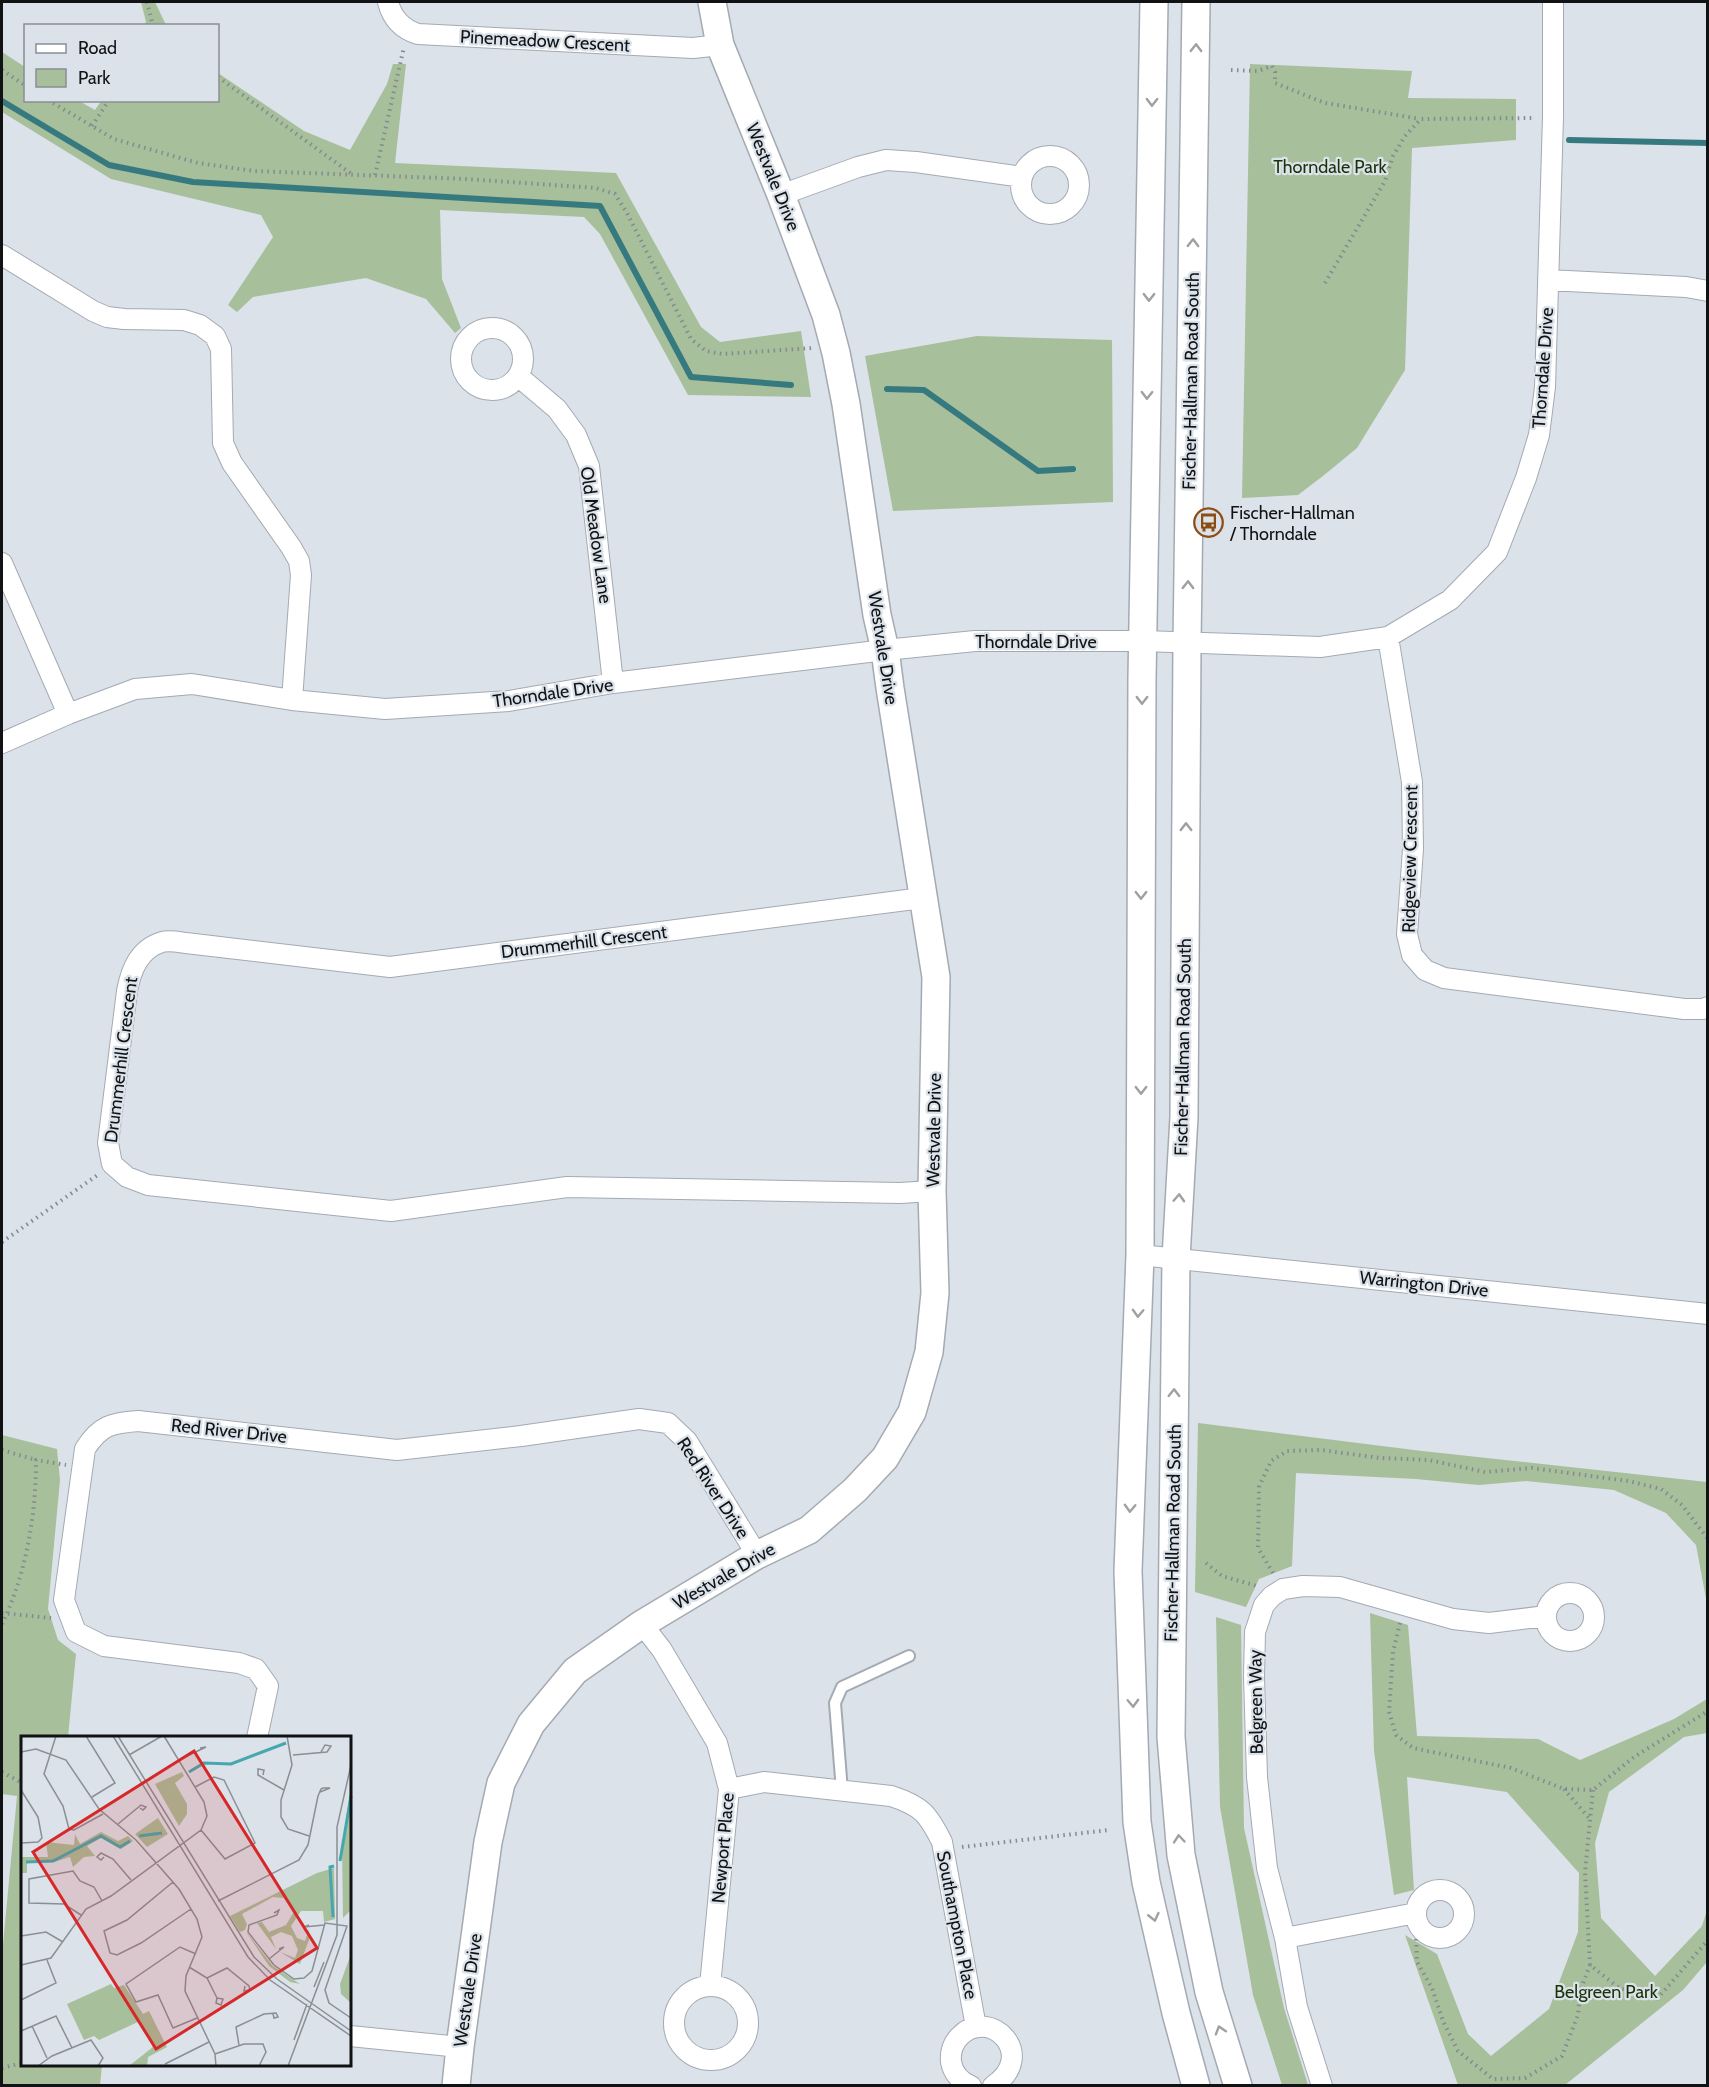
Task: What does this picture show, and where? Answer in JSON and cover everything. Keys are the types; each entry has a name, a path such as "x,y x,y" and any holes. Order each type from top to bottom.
{"main road":[{"name":"Westvale Drive","path":"456,2085 488,1842 501,1783 531,1724 574,1671 642,1624 757,1555 809,1530 855,1490 885,1458 912,1412 929,1352 935,1293 933,1191 936,977 885,650 877,615 846,404 826,315 781,195 720,45 712,2"},
{"path":"1154,2 1143,641 1140,1255 1128,1571 1137,1822 1146,1882 1173,2002 1196,2085"},
{"name":"Fischer-Hallman Road South","path":"1196,2 1187,644 1184,1117 1176,1258 1170,1737 1181,1855 1209,1992 1238,2085"}],"street":[{"path":"388,2 391,12 407,30"},
{"name":"Thorndale Drive","path":"2,743 68,714 135,689 192,684 292,700 385,709 509,701 613,683 975,641 1143,641 1320,647 1388,637 1450,600 1497,552 1526,478 1539,435 1545,387 1553,2"},
{"name":"Pinemeadow Crescent","path":"407,30 418,34 693,48 720,45"},
{"path":"781,195 858,167 886,160 1022,177"},
{"path":"2,255 79,304 107,317 184,320 200,325 215,336 221,349 223,442 232,463 299,561 301,575 292,700"},
{"path":"1548,280 1686,287 1707,291"},
{"name":"Old Meadow Lane","path":"518,376 557,409 576,435 589,466 613,683"},
{"path":"2,563 68,714"},
{"name":"Ridgeview Crescent","path":"1388,637 1412,782 1413,849 1407,934 1412,955 1425,970 1444,978 1684,1009 1707,1007"},
{"name":"Drummerhill Crescent","path":"922,898 390,967 198,944 163,942 145,951 131,969 108,1143 112,1164 127,1177 148,1185 391,1211 567,1187 900,1193 933,1191"},
{"name":"Warrington Drive","path":"1140,1255 1707,1314"},
{"name":"Red River Drive","path":"69,1618 64,1600 85,1449 92,1438 113,1423 138,1421 397,1450 521,1436 639,1419 668,1423 687,1442 757,1555"},
{"path":"1283,1589 1303,1586 1340,1587 1453,1619 1489,1623 1546,1617"},
{"name":"Belgreen Way","path":"1283,1589 1264,1605 1255,1632 1257,1777 1267,1868 1284,1938 1297,2007 1322,2085"},
{"path":"69,1618 76,1632 89,1641 104,1646 238,1663 256,1669 268,1686 257,1736"},
{"name":"Newport Place","path":"642,1624 662,1650 717,1743 729,1789 710,1986"},
{"name":"Southampton Place","path":"729,1789 764,1782 891,1796 921,1809 931,1820 944,1849 976,2027"},
{"path":"1284,1938 1416,1913"},
{"path":"971,2085 965,2084 956,2075 951,2063 951,2053 956,2040 964,2032 976,2027 992,2029 1002,2035 1011,2051 1010,2070 1004,2079 993,2085"},
{"path":"351,2036 460,2047"}],"lane":[{"path":"842,1791 835,1703 842,1687 909,1656"}],"path":[{"path":"147,2 152,24"},
{"path":"375,175 407,30"},
{"path":"1231,70 1258,71 1272,66 1275,72 1275,83 1325,103 1421,119 1552,117"},
{"path":"2,70 24,85"},
{"path":"219,78 353,174"},
{"path":"51,102 114,139 198,163 254,171 467,179 596,188 615,194 627,213 691,339 706,351 722,354 807,347 836,353"},
{"path":"92,126 108,102"},
{"path":"1325,284 1385,181 1394,156 1405,136 1421,119"},
{"path":"2,1242 112,1164"},
{"path":"2,1450 36,1460 82,1467"},
{"path":"1283,1589 1258,1548 1258,1487 1271,1461 1287,1450 1321,1450 1380,1458 1429,1460 1485,1472 1532,1468 1628,1480 1661,1489 1682,1505 1707,1539"},
{"path":"2,1624 4,1614 20,1580 26,1555 36,1490 36,1460"},
{"path":"1206,1563 1222,1576 1258,1587"},
{"path":"1404,1606 1393,1652 1389,1712 1395,1735 1413,1748 1511,1768 1564,1789 1593,1790 1634,1757 1707,1711"},
{"path":"4,1614 69,1618"},
{"path":"2,1772 21,1782"},
{"path":"1564,1789 1589,1818"},
{"path":"1416,1913 1417,1962 1432,1988 1443,2021 1458,2051 1493,2079 1525,2078 1562,2056 1578,2015 1580,1991 1590,1965 1585,1872 1593,1790"},
{"path":"944,1849 1109,1830"},
{"path":"1590,1965 1619,1988 1657,1999 1707,1940"},
{"path":"2,2068 21,2063"}],"green space":[{"path":"141,2 155,2 166,24 145,24"},
{"path":"2,52 24,66 24,102 81,102 95,110 100,102 219,102 219,74 304,131 350,150 387,84 393,64 406,64 395,163 616,173 701,327 720,342 801,331 811,397 688,395 600,234 584,217 440,210 442,279 461,328 455,333 426,299 366,278 253,297 237,312 228,305 273,237 261,215 111,179 2,112"},
{"name":"Thorndale Park","path":"1250,64 1412,71 1408,98 1516,99 1516,140 1412,148 1405,370 1357,448 1323,476 1298,495 1242,498"},
{"path":"977,336 1112,340 1113,502 893,511 865,356"},
{"path":"1198,1423 1422,1451 1707,1482 1707,1604 1696,1545 1666,1513 1614,1490 1526,1481 1479,1485 1416,1479 1296,1473 1292,1566 1259,1579 1246,1607 1195,1592"},
{"path":"2,1435 57,1449 60,1480 48,1609 58,1640 76,1654 68,1736 21,1736 21,2066 102,2066 100,2085 2,2085 2,1955 17,1796 2,1794"},
{"name":"Belgreen Park","path":"1370,1613 1408,1625 1417,1736 1538,1739 1580,1760 1674,1719 1707,1699 1707,1733 1684,1737 1609,1792 1595,1843 1601,1918 1655,1976 1702,1926 1707,1910 1707,1962 1683,1990 1565,2085 1458,2085 1405,1935 1437,1954 1468,2034 1491,2056 1549,2009 1578,1932 1579,1873 1507,1792 1407,1777 1414,1890 1394,1895 1374,1751"},
{"path":"1216,1617 1241,1625 1244,1828 1284,2008 1308,2085 1282,2085 1253,1995 1220,1807"}],"waterway":[{"path":"2,101 109,165 193,182 600,206 691,377 791,385"},
{"path":"1569,140 1708,143"},
{"path":"887,389 924,390 1038,471 1073,469"}],"place":[{"name":"Fischer-Hallman / Thorndale","path":"1209,523"}]}
